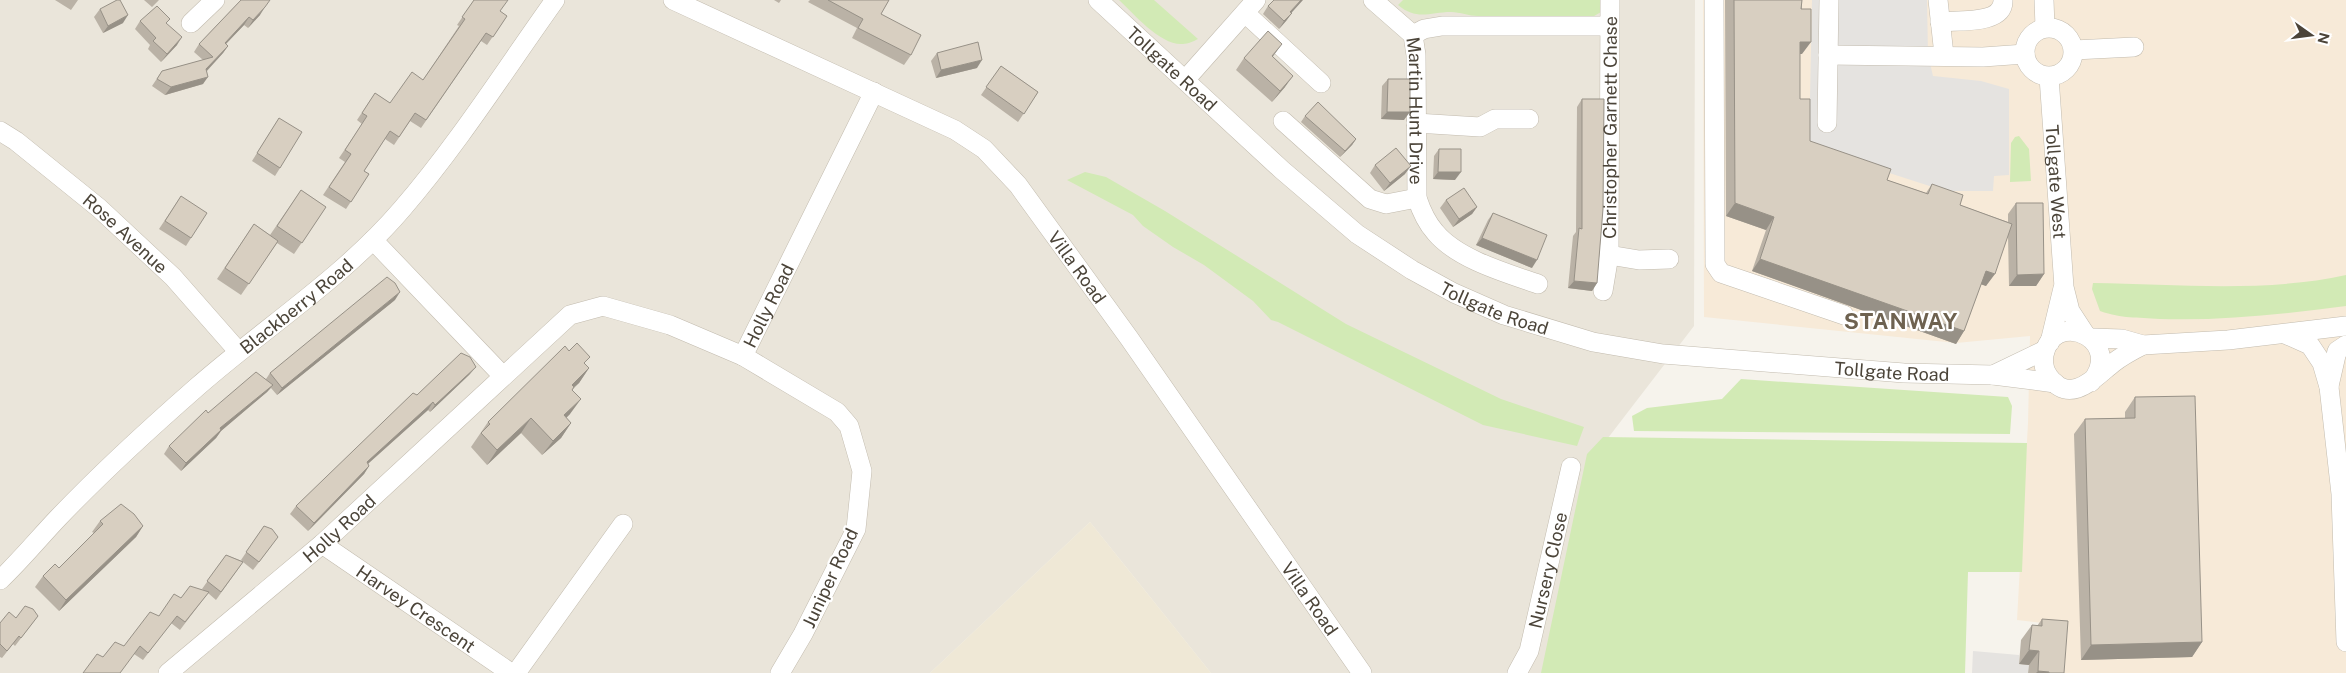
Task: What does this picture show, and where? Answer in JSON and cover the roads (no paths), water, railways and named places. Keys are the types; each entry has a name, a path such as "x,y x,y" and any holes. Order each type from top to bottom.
{"street":[{"name":"Blackberry Road","path":"0,580 58,518 140,436 238,351 319,287 373,240 401,211 443,159 555,0"},
{"name":"Villa Road","path":"673,0 955,130 984,149 1006,171 1129,338 1362,673"},
{"name":"Tollgate Road","path":"1098,0 1288,176 1357,234 1429,279 1504,315 1593,342 1663,354 1904,373 1993,374 2055,383 2063,388 2073,389 2091,382 2114,362 2143,345"},
{"name":"Christopher Garnett Chase","path":"1603,291 1609,255 1610,0"},
{"path":"1714,0 1716,264 1721,273 1844,315"},
{"path":"1827,124 1829,0"},
{"path":"1938,0 1944,55"},
{"path":"1940,22 1992,18 2000,14 2004,6 2003,0"},
{"path":"2044,0 2045,28"},
{"name":"Martin Hunt Drive","path":"1383,3 1413,35 1416,54 1417,198 1424,217 1435,233 1458,251 1486,265 1538,284"},
{"path":"1185,80 1250,7 1321,83"},
{"path":"1413,35 1424,29 1442,26 1609,26"},
{"path":"2045,28 2061,30 2067,35 2074,50 2073,60 2067,68 2059,75 2049,77 2040,75 2033,70 2027,63 2025,54 2030,37 2036,31 2045,28"},
{"path":"2074,50 2134,47"},
{"path":"1828,55 1983,57 2025,54"},
{"name":"Tollgate West","path":"2049,77 2064,287 2070,311 2088,336"},
{"name":"Holly Road","path":"168,673 322,544 570,315 603,306 670,325 743,356 874,92"},
{"path":"1416,123 1480,127 1496,119 1529,119"},
{"path":"1283,121 1354,187 1370,199 1386,204 1417,198"},
{"name":"Rose Avenue","path":"0,131 16,141 99,208 173,278 238,351"},
{"path":"373,240 503,376"},
{"name":"Christopher Garnett Chase","path":"1609,255 1639,260 1669,259"},
{"name":"Tollgate West","path":"2047,346 2064,287"},
{"name":"Tollgate Road","path":"1993,374 2047,346 2056,336 2070,331 2088,336 2122,339 2143,345 2286,334 2346,326"},
{"path":"2286,334 2310,345 2322,363 2329,387 2341,494 2346,642"},
{"path":"2088,336 2096,344 2101,360 2100,368 2091,382"},
{"path":"2047,346 2044,368 2055,383"},
{"path":"2329,387 2338,351 2346,346"},
{"name":"Juniper Road","path":"743,356 837,412 849,426 862,471 856,530 803,634 780,673"},
{"name":"Nursery Close","path":"1517,673 1529,651 1571,467"},
{"path":"516,673 623,524"},
{"name":"Harvey Crescent","path":"322,544 511,673"}],"district":[{"name":"STANWAY","path":"1901,321"}]}
